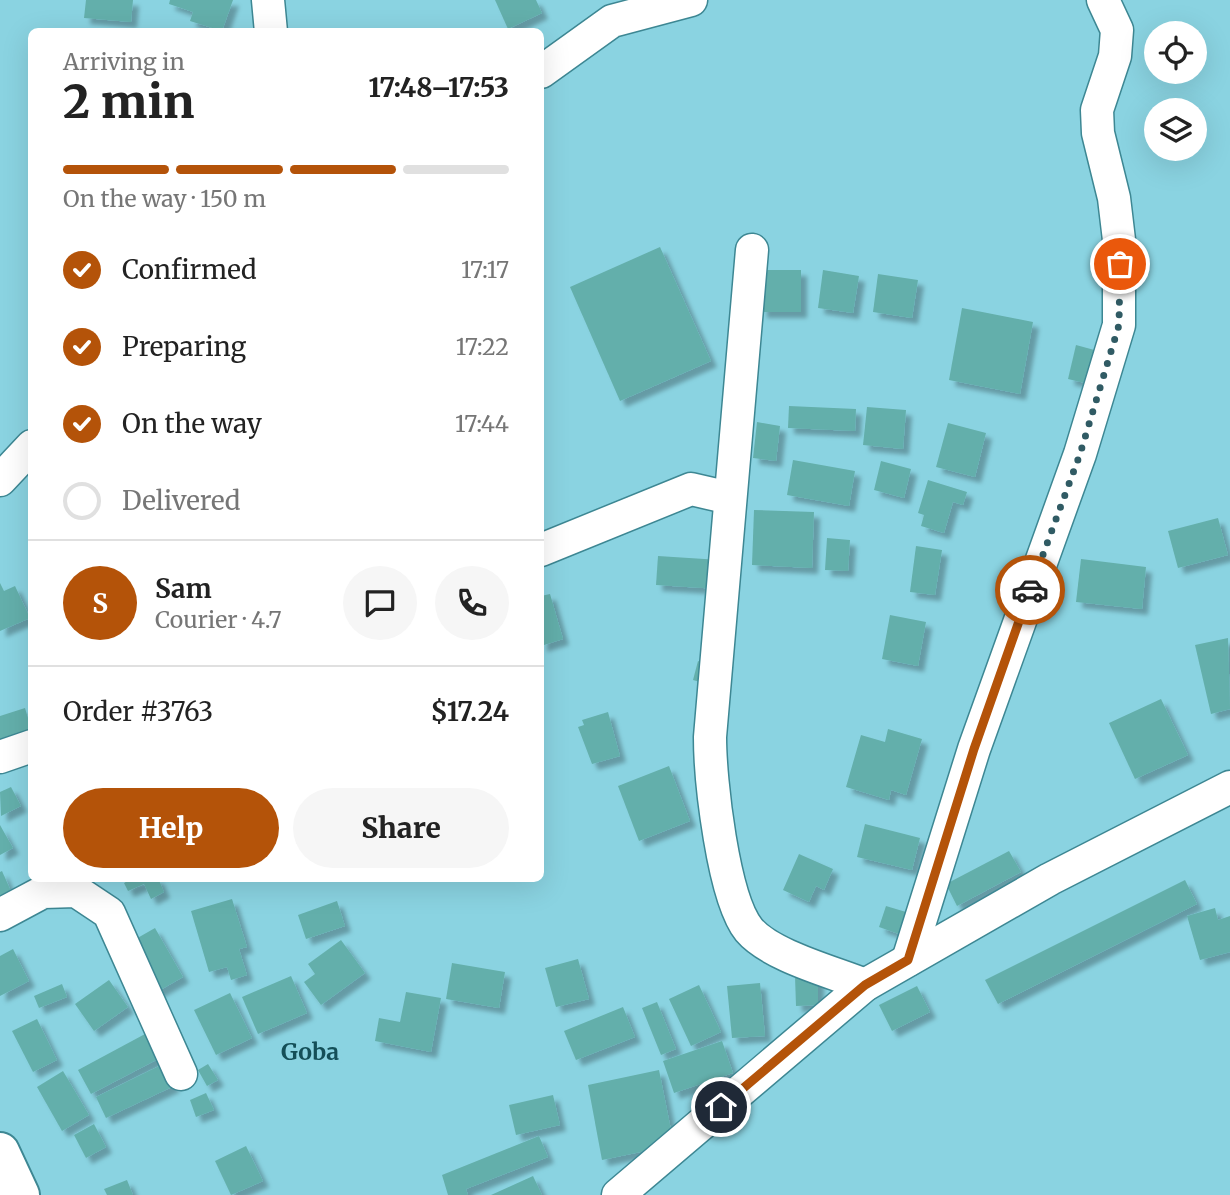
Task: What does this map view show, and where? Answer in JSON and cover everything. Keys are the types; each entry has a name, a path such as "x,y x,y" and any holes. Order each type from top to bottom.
{"street":[{"path":"268,0 271,28"},
{"path":"544,70 617,10 691,0"},
{"path":"908,960 974,749 1080,454 1119,325 1119,240 1114,198 1098,133 1097,110 1115,56 1117,30 1103,0"},
{"path":"752,250 710,737 710,779 718,830 737,904 749,929 767,944 865,985"},
{"path":"0,480 28,450"},
{"path":"549,543 691,489 730,498"},
{"path":"0,757 28,747"},
{"path":"618,1195 865,985 1050,879 1230,787"},
{"path":"0,915 43,892 76,891 109,913 181,1074"},
{"path":"0,1152 20,1195"}],"building":[{"path":"86,0 133,0 131,22 84,18"},
{"path":"170,0 233,0 223,28 212,28 190,21 193,12 169,4"},
{"path":"495,0 536,0 542,13 508,28"},
{"path":"660,247 711,361 620,401 570,287"},
{"path":"760,270 801,270 801,312 761,312"},
{"path":"823,270 859,276 853,313 818,308"},
{"path":"878,274 918,280 912,318 873,312"},
{"path":"962,308 1033,322 1020,394 949,380"},
{"path":"1076,345 1098,351 1089,384 1068,379"},
{"path":"789,406 856,409 855,431 788,428"},
{"path":"867,407 906,410 903,449 863,445"},
{"path":"757,422 780,426 776,461 753,458"},
{"path":"948,423 986,433 975,477 936,467"},
{"path":"793,460 855,471 849,506 787,495"},
{"path":"881,461 911,469 904,498 874,490"},
{"path":"928,480 967,492 963,505 953,502 944,533 921,526 924,515 918,513"},
{"path":"754,510 814,512 812,568 752,565"},
{"path":"1218,518 1228,555 1178,568 1168,531"},
{"path":"827,538 850,540 848,571 825,570"},
{"path":"916,546 942,550 935,595 910,592"},
{"path":"658,556 720,560 719,589 656,585"},
{"path":"1081,559 1146,567 1142,609 1076,602"},
{"path":"0,583 4,591 15,586 28,619 0,631"},
{"path":"550,594 563,639 544,645 544,595"},
{"path":"890,615 926,622 918,666 882,659"},
{"path":"1228,638 1230,709 1211,714 1195,645"},
{"path":"698,661 706,664 700,682 693,680"},
{"path":"1161,699 1188,755 1135,779 1109,723"},
{"path":"25,708 28,733 0,742 0,716"},
{"path":"608,712 620,756 592,764 578,727 584,725 582,720"},
{"path":"888,729 922,739 906,795 891,790 889,800 846,787 861,735 885,742"},
{"path":"669,766 690,821 639,841 618,786"},
{"path":"11,787 21,806 1,816 0,792"},
{"path":"865,824 920,838 912,870 857,857"},
{"path":"0,825 13,848 0,855"},
{"path":"1009,851 1021,872 957,906 946,884"},
{"path":"799,854 833,869 824,890 816,886 809,902 783,890"},
{"path":"2,871 14,898 0,904 0,872"},
{"path":"1185,880 1197,904 998,1004 985,980"},
{"path":"160,882 164,892 151,899 144,884 128,891 124,883"},
{"path":"232,899 247,947 239,949 247,975 231,980 227,967 209,972 191,911"},
{"path":"337,901 345,926 306,939 298,915"},
{"path":"886,906 906,912 899,934 879,927"},
{"path":"1215,908 1218,920 1230,916 1230,952 1200,960 1187,916"},
{"path":"155,928 183,977 155,993 127,944"},
{"path":"341,940 365,973 321,1005 304,982 315,974 308,964"},
{"path":"13,949 29,981 0,996 0,956"},
{"path":"578,959 589,999 556,1007 545,968"},
{"path":"452,963 505,972 499,1008 446,999"},
{"path":"291,976 307,1013 258,1034 242,997"},
{"path":"795,976 818,976 818,1005 796,1006"},
{"path":"109,980 128,1007 94,1031 75,1004"},
{"path":"760,983 765,1036 732,1038 727,986"},
{"path":"62,984 67,997 39,1008 34,996"},
{"path":"699,985 721,1032 691,1046 669,999"},
{"path":"917,986 930,1012 892,1031 879,1005"},
{"path":"406,992 441,998 431,1052 375,1041 379,1018 400,1022"},
{"path":"230,993 252,1038 216,1055 194,1010"},
{"path":"657,1002 676,1049 661,1055 642,1008"},
{"path":"623,1007 635,1037 576,1060 564,1031"},
{"path":"37,1019 57,1060 33,1072 12,1031"},
{"path":"145,1034 158,1059 91,1094 78,1070"},
{"path":"722,1041 733,1073 674,1093 663,1061"},
{"path":"163,1064 174,1086 106,1118 96,1097"},
{"path":"208,1064 218,1080 207,1086 198,1070"},
{"path":"659,1070 674,1145 602,1160 588,1085"},
{"path":"63,1071 89,1115 62,1131 37,1087"},
{"path":"206,1093 214,1110 196,1117 190,1100"},
{"path":"553,1095 560,1125 516,1135 509,1105"},
{"path":"94,1124 106,1147 86,1158 74,1135"},
{"path":"539,1136 548,1157 466,1189 468,1195 448,1195 442,1175"},
{"path":"246,1146 263,1181 231,1195 215,1161"},
{"path":"533,1176 542,1195 491,1195"},
{"path":"127,1180 133,1195 107,1195 104,1189"}],"way so far":[{"path":"1030,590 1080,454 1119,325 1120,264"}],"district":[{"name":"Goba","path":"310,1051"}],"route":[{"path":"721,1107 865,985 908,960 974,749 1030,590"}]}
